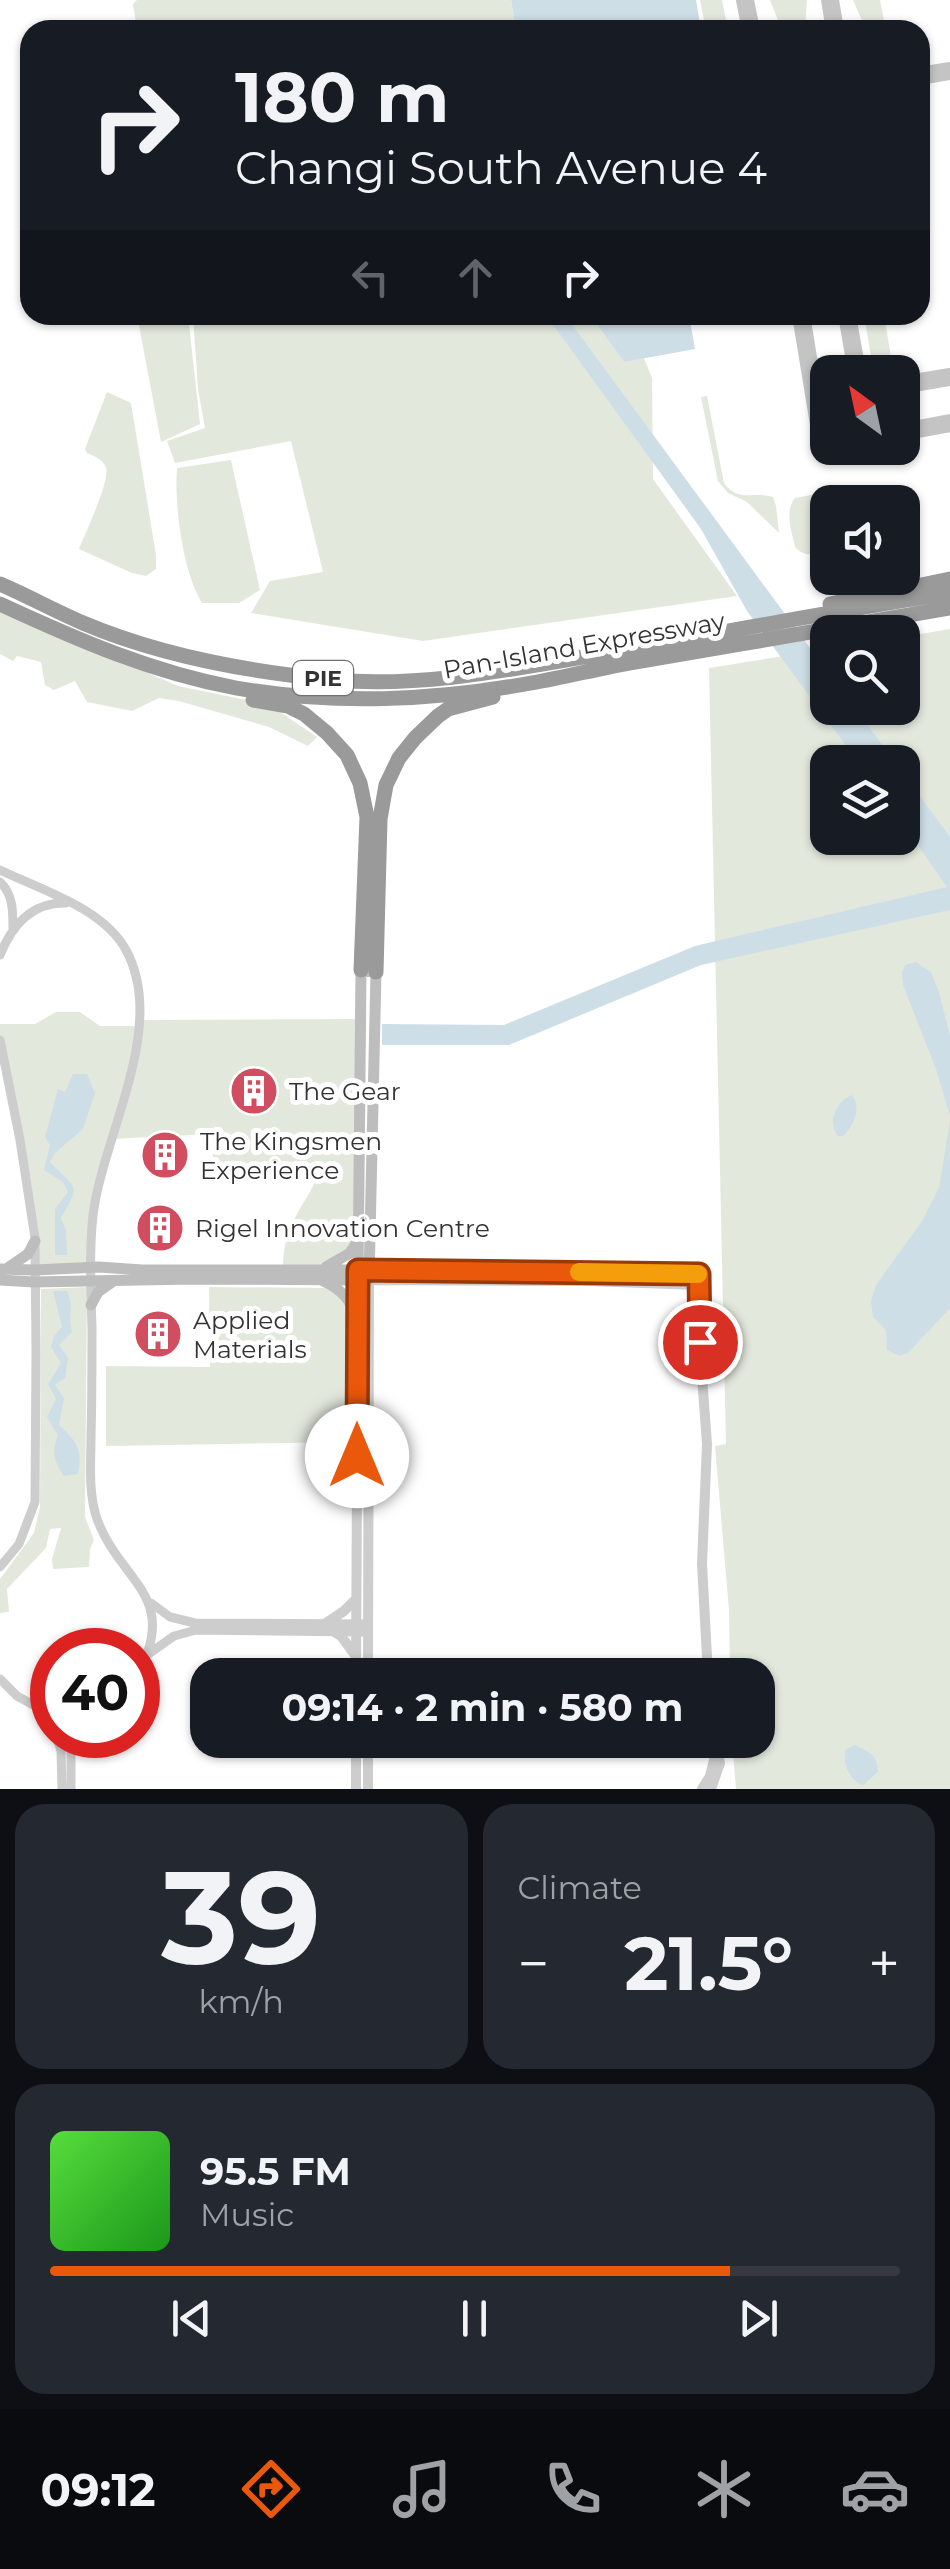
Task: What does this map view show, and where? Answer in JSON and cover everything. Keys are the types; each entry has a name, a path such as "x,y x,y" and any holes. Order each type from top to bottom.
{"highway":[{"path":"920,580 950,571"},
{"path":"920,585 950,579"},
{"name":"Pan-Island Expressway","path":"0,583 115,635 246,668 336,680 405,681 473,674 798,621 950,608"},
{"name":"PIE","path":"798,621 950,592"},
{"path":"746,631 798,621 868,595"},
{"name":"Pan-Island Expressway","path":"0,604 155,669 236,688 306,697 427,696 529,684 746,631"},
{"path":"155,669 177,683 297,709 327,732 347,755 360,783 367,817 368,971"},
{"path":"368,971 380,819 386,785 399,758 448,709 529,684"}],"main road":[{"path":"364,1275 359,1234 368,971"},
{"path":"364,1275 368,971"},
{"path":"91,1274 116,1280 321,1274 350,1254 359,1234"},
{"path":"2,1273 28,1254 35,1241"},
{"path":"2,1273 34,1276 142,1270 364,1275"},
{"path":"321,1274 348,1299 358,1320"},
{"path":"91,1304 98,1292 116,1280"}],"street":[{"path":"0,870 93,914 120,940 135,974 139,1005 137,1050 100,1174 93,1216 92,1501 98,1522 111,1549 149,1601 170,1618 195,1623 362,1628"},
{"path":"0,882 11,900 14,929"},
{"path":"0,955 20,920 42,906 69,903"},
{"path":"0,1040 35,1241 34,1502 20,1544 0,1567"},
{"path":"364,1275 699,1279 707,1444 702,1564 707,1658"},
{"path":"364,1275 358,1320 356,1599 366,1658"},
{"path":"356,1655 362,1628 364,1275"},
{"path":"328,1626 356,1599"},
{"path":"149,1601 152,1628"},
{"path":"160,1646 174,1636 196,1630 328,1626 356,1655"},
{"path":"0,1679 30,1704"},
{"path":"61,1758 62,1789"},
{"path":"70,1758 71,1789"},
{"path":"356,1758 356,1789"},
{"path":"368,1758 368,1789"},
{"path":"702,1789 714,1758"},
{"path":"712,1789 719,1758"}],"shaded area":[{"path":"137,0 511,0 514,20 135,20 133,4"},
{"path":"511,0 696,0 699,20 514,20"},
{"path":"700,0 722,0 726,20 704,20"},
{"path":"770,0 807,0 806,20 778,20"},
{"path":"853,0 880,0 884,20 862,20"},
{"path":"139,325 189,325 200,424 161,442"},
{"path":"194,325 597,325 624,362 644,358 652,378 653,479 737,596 423,641 251,613 270,581 323,572 291,441 175,463 167,441 205,428"},
{"path":"553,325 572,325 810,648 810,697 747,611 701,529"},
{"path":"597,325 691,325 695,349 624,362"},
{"path":"866,325 886,325 891,355 871,355"},
{"path":"107,392 131,403 156,555 156,569 146,576 79,549 106,475 103,463 85,449"},
{"path":"707,396 724,483 741,495 773,497 779,533 718,481 701,397"},
{"path":"231,460 260,590 239,603 202,603 181,538 177,468"},
{"path":"810,495 810,554 795,547 789,515 795,498"},
{"path":"0,609 178,686 270,705 317,737 308,746 269,727 179,701 159,698 132,711 87,702 75,681 54,690 45,685 41,662 17,656 13,661 0,654"},
{"path":"950,629 950,1789 736,1789 733,1758 775,1758 775,1658 730,1658 715,1446 726,1444 709,668 810,652 810,725 920,725 920,634"},
{"path":"831,725 868,725 882,745 846,745"},
{"path":"920,796 950,837 950,910 701,965 509,1045 382,1045 382,1024 504,1025 695,946 947,887 920,848"},
{"path":"916,962 931,972 950,1036 950,1116 903,985 905,965"},
{"path":"56,1012 80,1012 100,1026 138,1026 139,1020 361,1019 356,1245 323,1269 283,1265 291,1227 319,1174 213,1175 213,1134 111,1139 105,1156 91,1267 35,1269 35,1238 0,1024 35,1024"},
{"path":"73,1074 87,1074 95,1093 83,1129 50,1162 74,1192 61,1218 66,1230 67,1255 55,1255 55,1209 68,1192 63,1182 44,1170 50,1145 45,1137 58,1089 65,1092"},
{"path":"852,1095 856,1105 853,1122 843,1136 838,1136 833,1124 835,1112"},
{"path":"950,1121 950,1308 908,1353 899,1356 887,1350 886,1330 873,1317 871,1301 876,1285 922,1221 939,1188"},
{"path":"87,1287 85,1517 94,1540 89,1567 53,1569 61,1528 50,1529 46,1548 7,1589 9,1612 0,1613 0,1579 34,1533 40,1507 41,1289"},
{"path":"209,1287 331,1288 346,1307 348,1442 106,1446 106,1366 210,1367"},
{"path":"53,1291 67,1291 71,1307 72,1332 59,1345 68,1358 65,1378 55,1385 64,1398 59,1425 74,1441 80,1458 78,1474 64,1476 55,1456 58,1435 47,1417 56,1399 48,1384 61,1363 51,1347 62,1327"},
{"path":"855,1745 872,1754 877,1766 878,1772 863,1785 854,1780 846,1765 846,1749"}],"taxiway":[{"path":"745,0 749,20"},
{"path":"830,0 833,20"},
{"path":"930,74 950,71"},
{"path":"803,325 810,370"},
{"path":"849,325 854,355"},
{"path":"920,382 950,377"},
{"path":"920,429 950,423"}],"slow traffic":[{"path":"579,1272 698,1274"}],"place":[{"name":"The Gear","path":"254,1091"},
{"name":"The Kingsmen Experience","path":"165,1155"},
{"name":"Rigel Innovation Centre","path":"160,1228"},
{"name":"Applied Materials","path":"158,1334"}],"route":[{"path":"357,1456 358,1270 699,1274 700,1342"}]}
